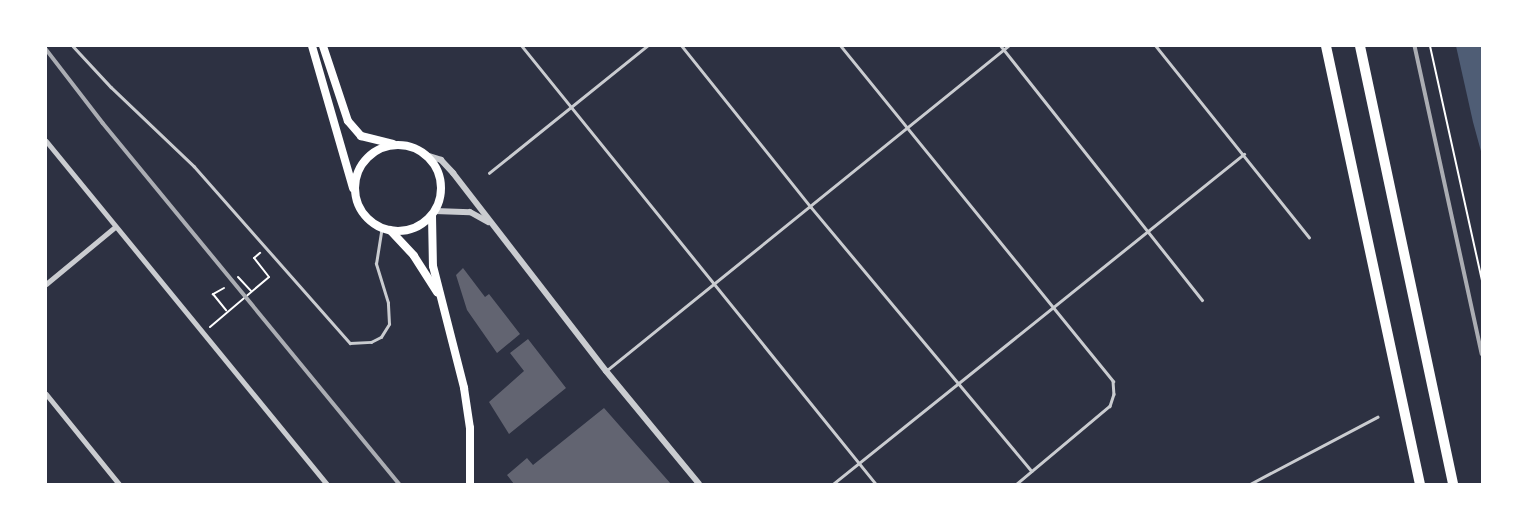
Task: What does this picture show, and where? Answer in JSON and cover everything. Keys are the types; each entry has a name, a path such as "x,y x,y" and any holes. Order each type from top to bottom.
{"highway":[{"path":"1326,46 1419,485"},
{"path":"1360,46 1456,485"}],"main road":[{"path":"312,46 355,195 365,215 386,229 414,256 440,297"},
{"path":"323,46 348,121 361,136 412,147 426,155 440,175 442,188 433,213 430,245 440,297 464,388 470,428 470,485"},
{"path":"355,195 356,180 363,162 378,150 396,145"},
{"path":"386,229 405,231 420,225 433,213"}],"street":[{"path":"46,141 327,485"},
{"path":"426,155 445,163 606,371 699,485"},
{"path":"433,213 470,212 492,226"},
{"path":"46,284 115,228"},
{"path":"46,394 119,485"}],"lane":[{"path":"73,46 111,87 194,166 350,343 371,342 381,337 389,324 388,303 376,264 386,229"},
{"path":"522,46 876,485"},
{"path":"489,173 647,46"},
{"path":"682,46 811,207 1032,471"},
{"path":"841,46 1110,376 1114,394 1110,406 1017,485"},
{"path":"606,371 908,128 1002,47 1008,46"},
{"path":"1156,46 1309,237"},
{"path":"1002,47 1202,300"},
{"path":"833,485 1052,305 1244,154"},
{"path":"1250,485 1377,417"}],"path":[{"path":"1430,46 1482,281"},
{"path":"209,326 269,277 254,258"},
{"path":"238,277 251,291"},
{"path":"223,288 213,294 227,310"}],"water":[{"path":"1456,46 1482,46 1482,155 1473,122"}],"building":[{"path":"463,268 485,297 489,294 520,334 497,353 467,310 456,275"},
{"path":"528,339 566,388 509,434 489,402 524,371 510,353"},
{"path":"604,408 671,484 514,484 507,475 527,458 533,465"}],"railway":[{"path":"1415,46 1482,354"},
{"path":"46,49 103,123 400,484"}]}
